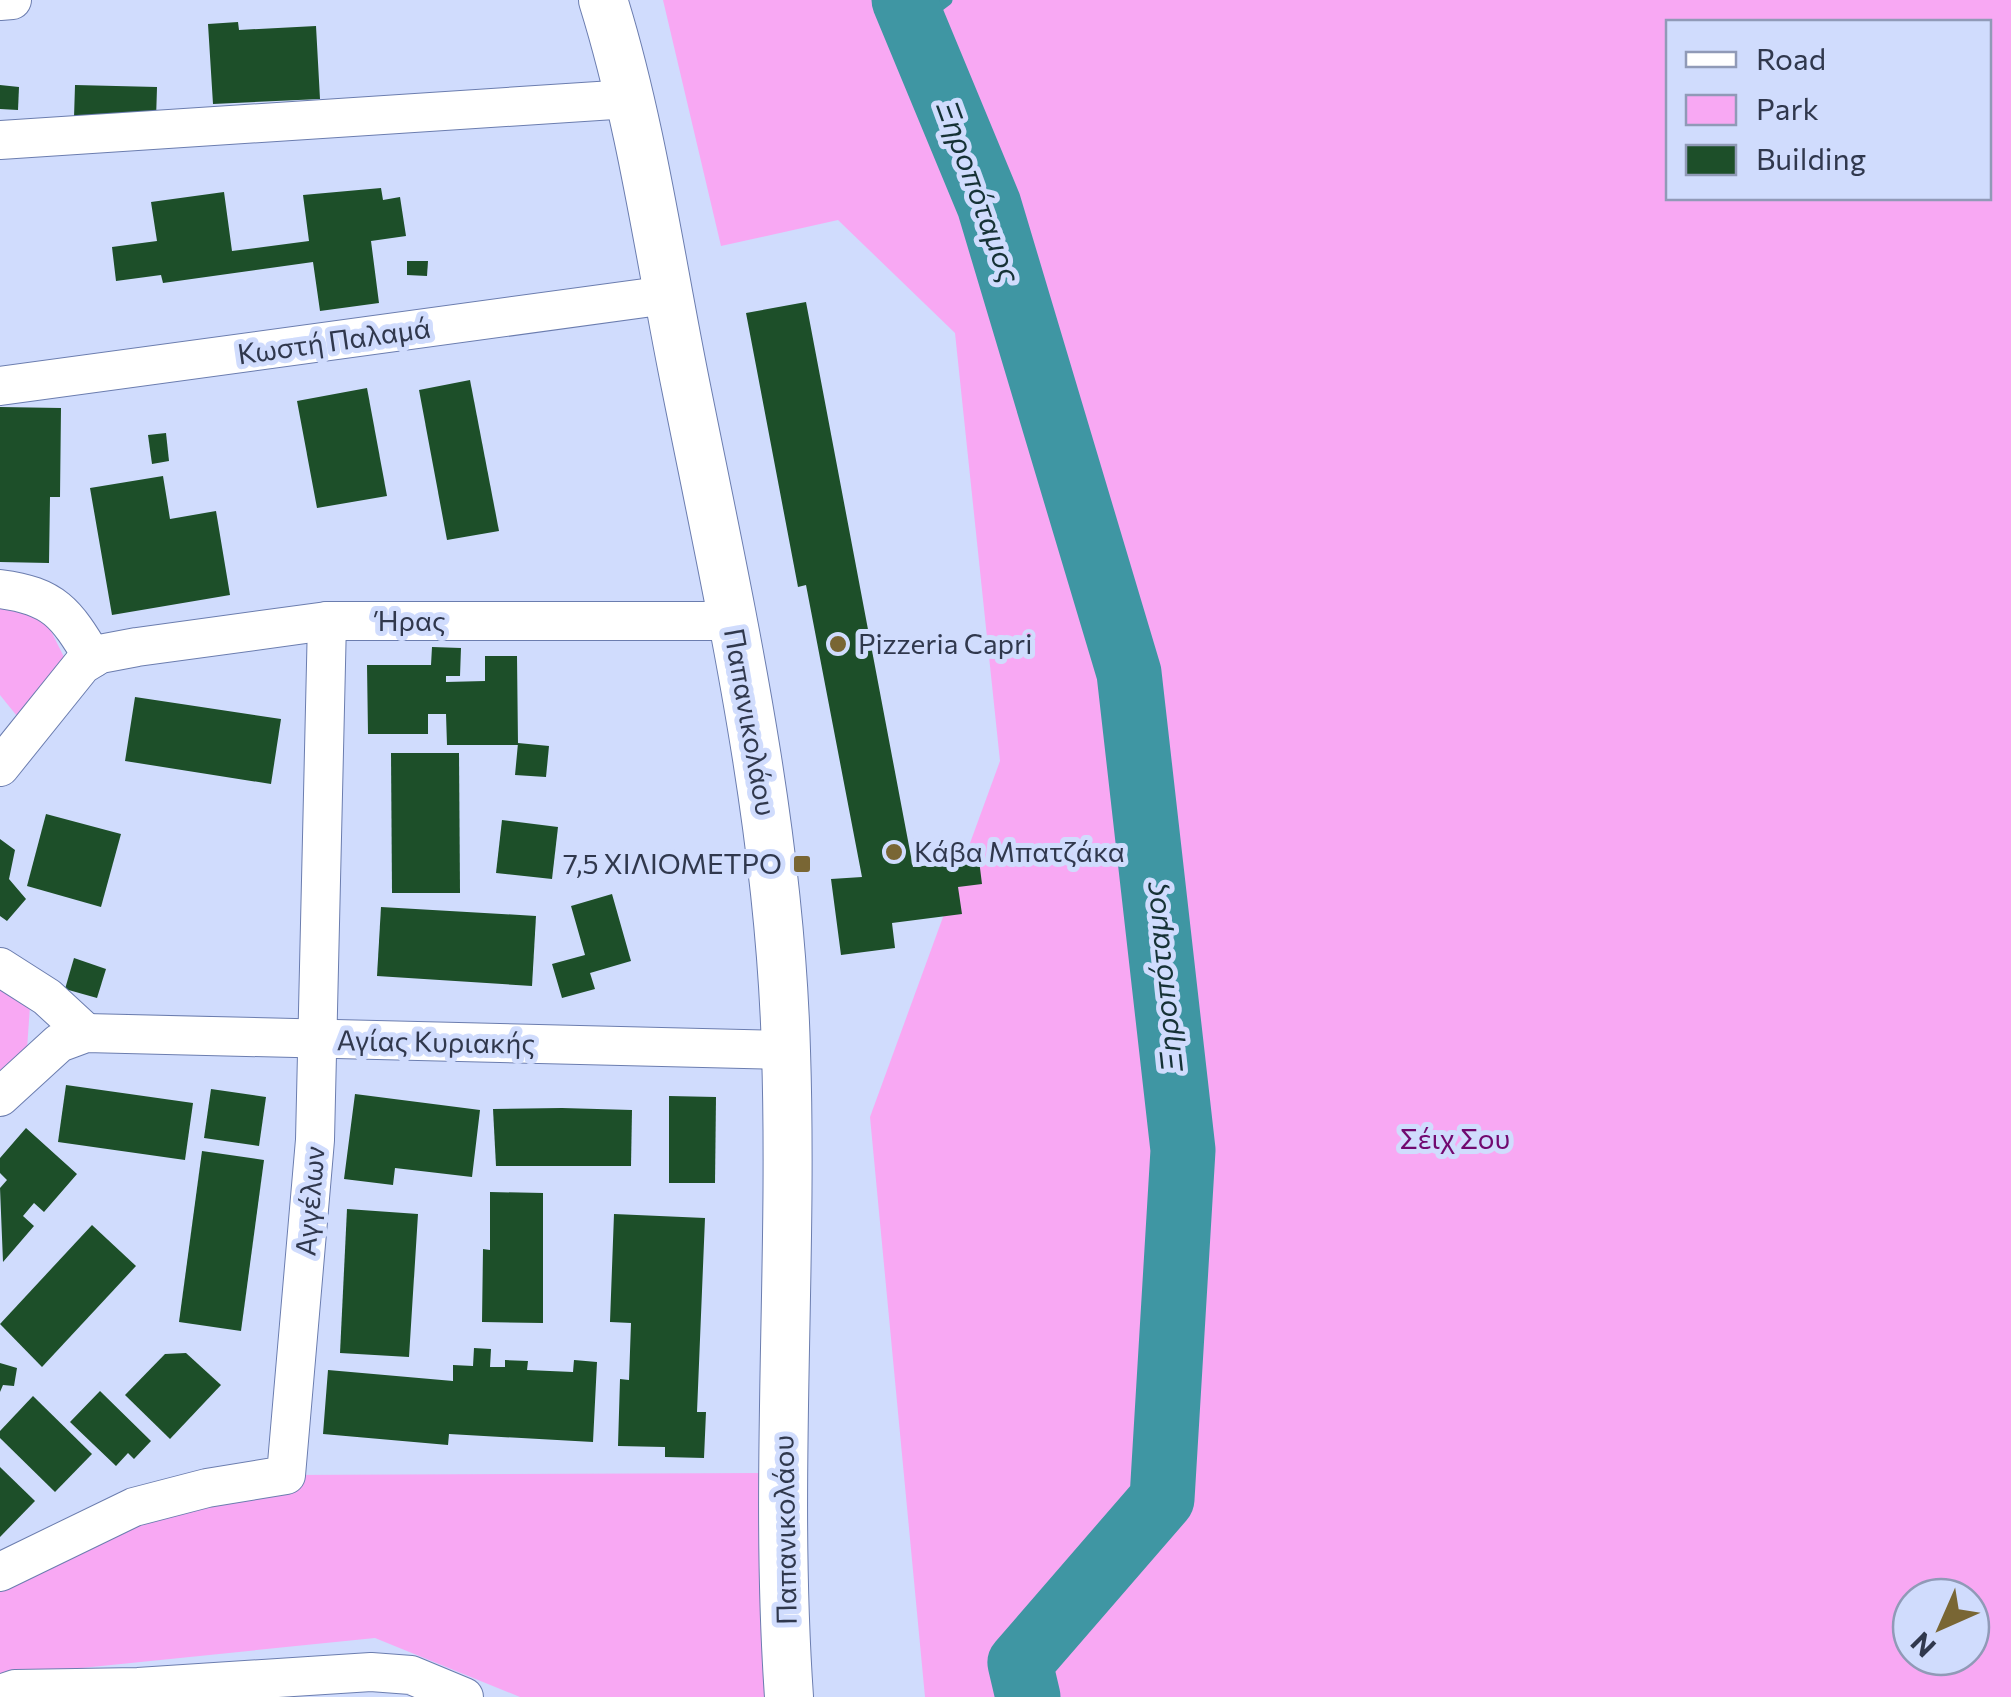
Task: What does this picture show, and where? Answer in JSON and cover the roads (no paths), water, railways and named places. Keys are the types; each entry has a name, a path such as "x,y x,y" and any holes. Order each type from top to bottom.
{"main road":[{"name":"Παπανικολάου","path":"602,0 629,99 733,620 767,819 786,1050 784,1504 790,1697"}],"street":[{"path":"0,0 12,0"},
{"path":"0,140 629,99"},
{"name":"Κωστή Παλαμά","path":"0,386 667,295"},
{"path":"0,589 56,606 69,617 93,658 68,679 0,766"},
{"name":"Ήρας","path":"93,658 240,630 328,621 733,620"},
{"name":"Αγγέλων","path":"0,1572 147,1503 286,1475 320,1040 328,621"},
{"path":"0,967 47,996 86,1033 59,1043 0,1096"},
{"name":"Αγίας Κυριακής","path":"86,1033 786,1050"},
{"path":"0,1694 16,1689 263,1689 389,1672 418,1677 464,1697"}],"waterway":[{"name":"Ξηροπόταμος","path":"904,0 989,205 1129,673 1183,1150 1162,1499 1020,1663 1028,1697"},
{"path":"914,25 947,0"}],"place":[{"name":"Pizzeria Capri","path":"838,644"},
{"name":"Κάβα Μπατζάκα","path":"894,852"},
{"name":"7,5 ΧΙΛΙΟΜΕΤΡΟ","path":"802,864"}],"park label":[{"name":"Σέιχ Σου","path":"1455,1139"}]}
